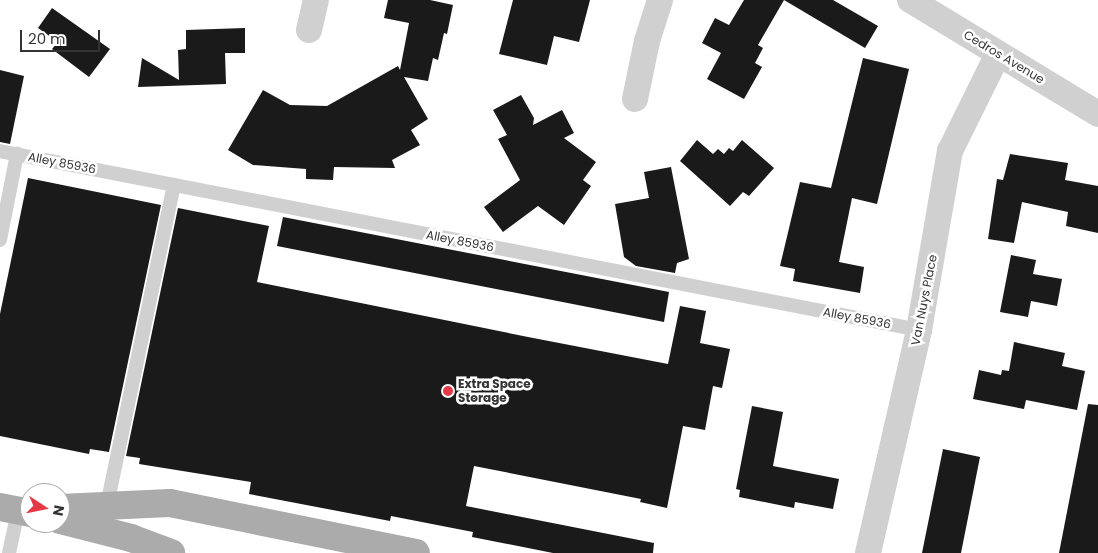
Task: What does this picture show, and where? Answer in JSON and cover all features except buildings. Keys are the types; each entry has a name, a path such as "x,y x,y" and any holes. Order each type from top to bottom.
{"main road":[{"path":"70,507 170,503 416,553"},
{"path":"70,523 130,538 171,553"}],"street":[{"path":"309,30 316,0"},
{"path":"635,99 647,41 660,0"},
{"name":"Cedros Avenue","path":"910,0 1098,114"},
{"name":"Van Nuys Place","path":"868,553 919,330 950,151 998,54"}],"lane":[{"name":"Alley 85936","path":"0,151 919,330"},
{"path":"0,240 17,154"},
{"path":"107,505 174,185"},
{"path":"9,553 20,510"}],"place":[{"name":"Extra Space Storage","path":"448,391"}]}
